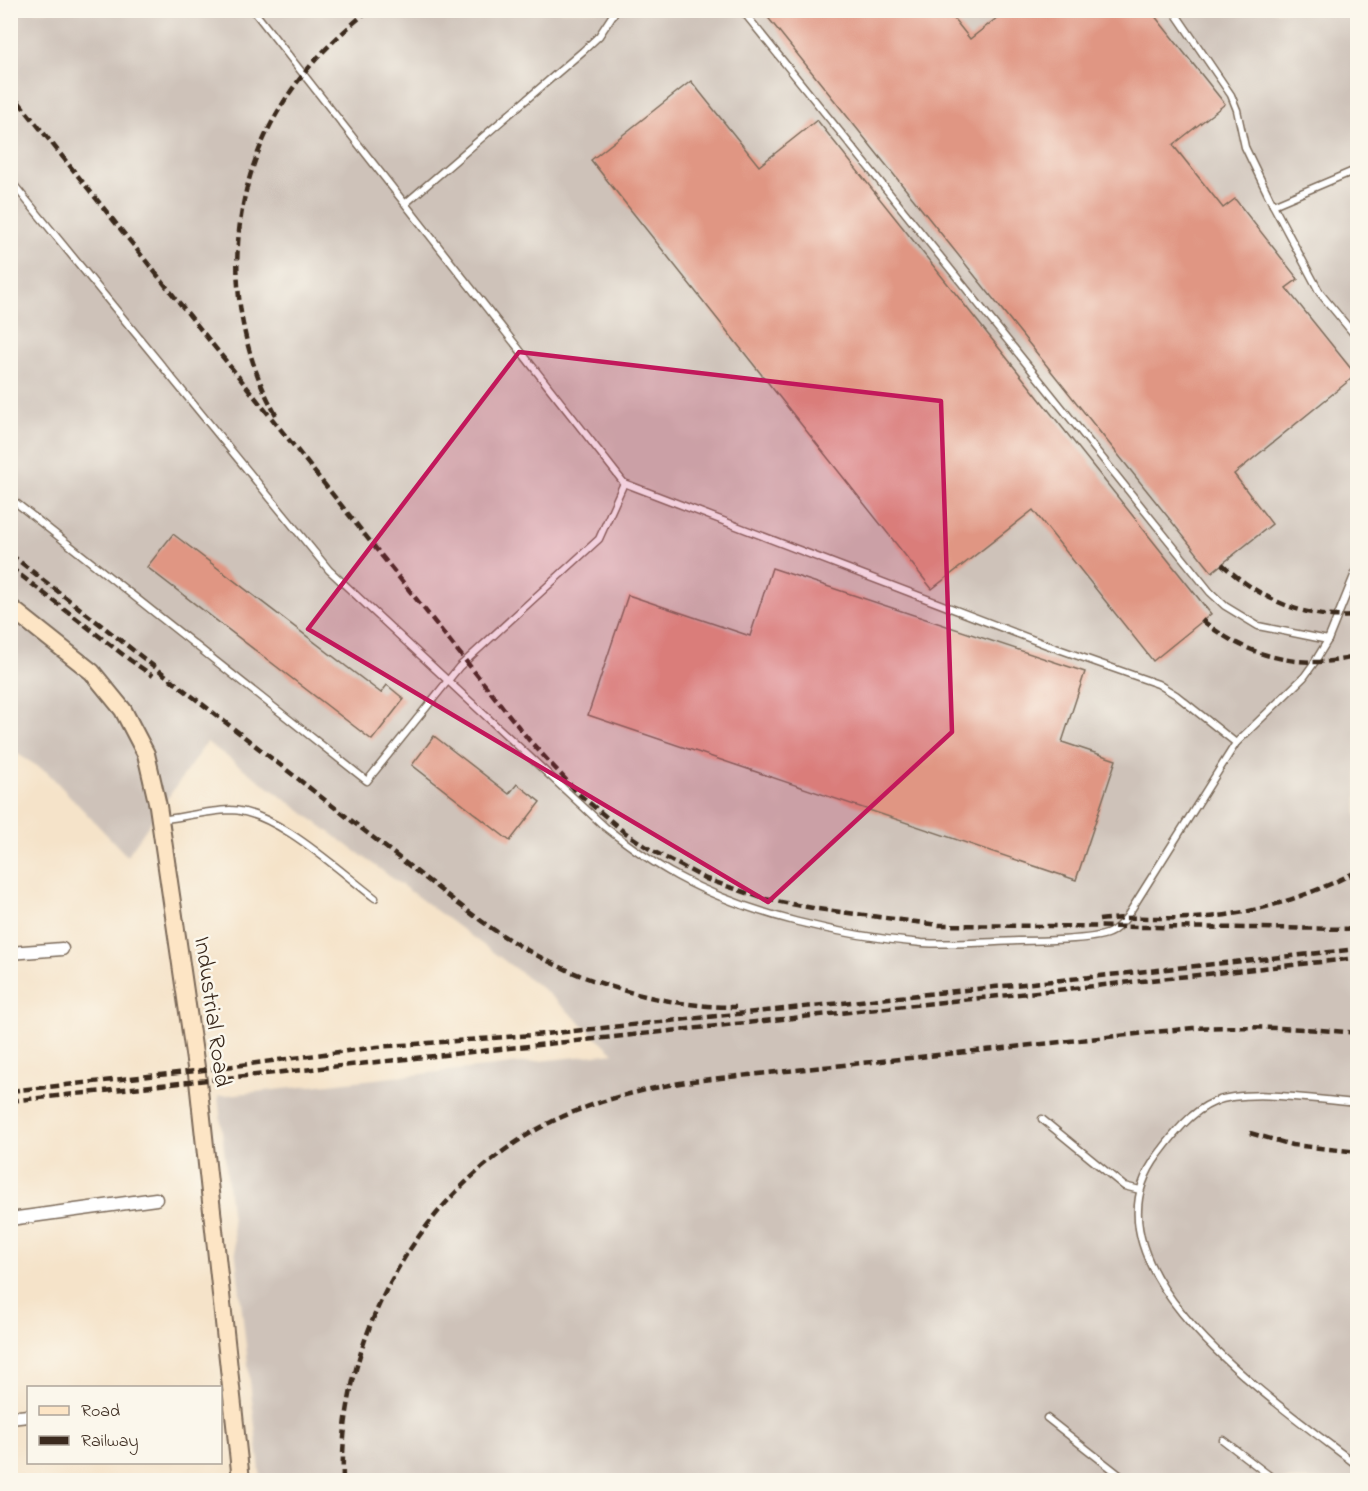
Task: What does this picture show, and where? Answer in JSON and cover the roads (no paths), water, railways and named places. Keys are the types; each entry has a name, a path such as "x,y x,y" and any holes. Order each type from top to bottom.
{"street":[{"name":"Industrial Road","path":"10,607 93,672 123,710 146,754 160,820 198,1081 241,1480"},
{"path":"10,953 62,949"},
{"path":"10,1219 156,1199"},
{"path":"10,1418 27,1416"}],"lane":[{"path":"253,10 624,483 1047,645 1158,684 1176,695 1236,742"},
{"path":"406,203 584,51 599,36 616,10"},
{"path":"742,10 1210,592 1225,606 1258,626 1328,640"},
{"path":"1173,10 1231,95 1237,110 1245,147 1320,293 1358,339"},
{"path":"1274,205 1358,169"},
{"path":"10,180 329,570 605,827 642,855 678,877 768,913 850,934 924,943 1036,941 1100,936 1111,932 1126,918 1236,742 1304,677 1328,640 1358,566"},
{"path":"10,498 367,781 448,679 599,539 624,483"},
{"path":"160,820 230,810 255,813 282,827 375,898"},
{"path":"1358,1103 1252,1095 1213,1102 1197,1112 1174,1134 1153,1161 1140,1190 1139,1222 1144,1245 1160,1282 1183,1317 1209,1345 1242,1374 1358,1466"},
{"path":"1042,1119 1124,1186 1140,1190"},
{"path":"1047,1418 1126,1480"},
{"path":"1223,1440 1275,1480"}],"railway":[{"path":"276,415 258,377 246,338 239,297 237,256 241,215 250,175 265,137 294,87 323,52 369,10"},
{"path":"10,91 529,740 579,794 623,831 651,850 706,879 765,899 818,909 939,925 1358,929"},
{"path":"10,554 439,889 502,935 556,965 614,988 675,1002 736,1007"},
{"path":"1222,564 1252,587 1284,605 1320,614 1358,616"},
{"path":"10,567 153,676"},
{"path":"1202,620 1237,643 1276,658 1317,662 1358,656"},
{"path":"1099,920 1191,918 1235,914 1277,904 1358,871"},
{"path":"10,1091 196,1071 377,1047 545,1034 1358,949"},
{"path":"10,1101 1358,958"},
{"path":"343,1480 345,1426 355,1372 372,1320 397,1271 427,1225 464,1184 506,1149 553,1121 621,1096 692,1081 1193,1028 1275,1028 1358,1033"},
{"path":"1250,1133 1292,1145 1358,1152"}]}
